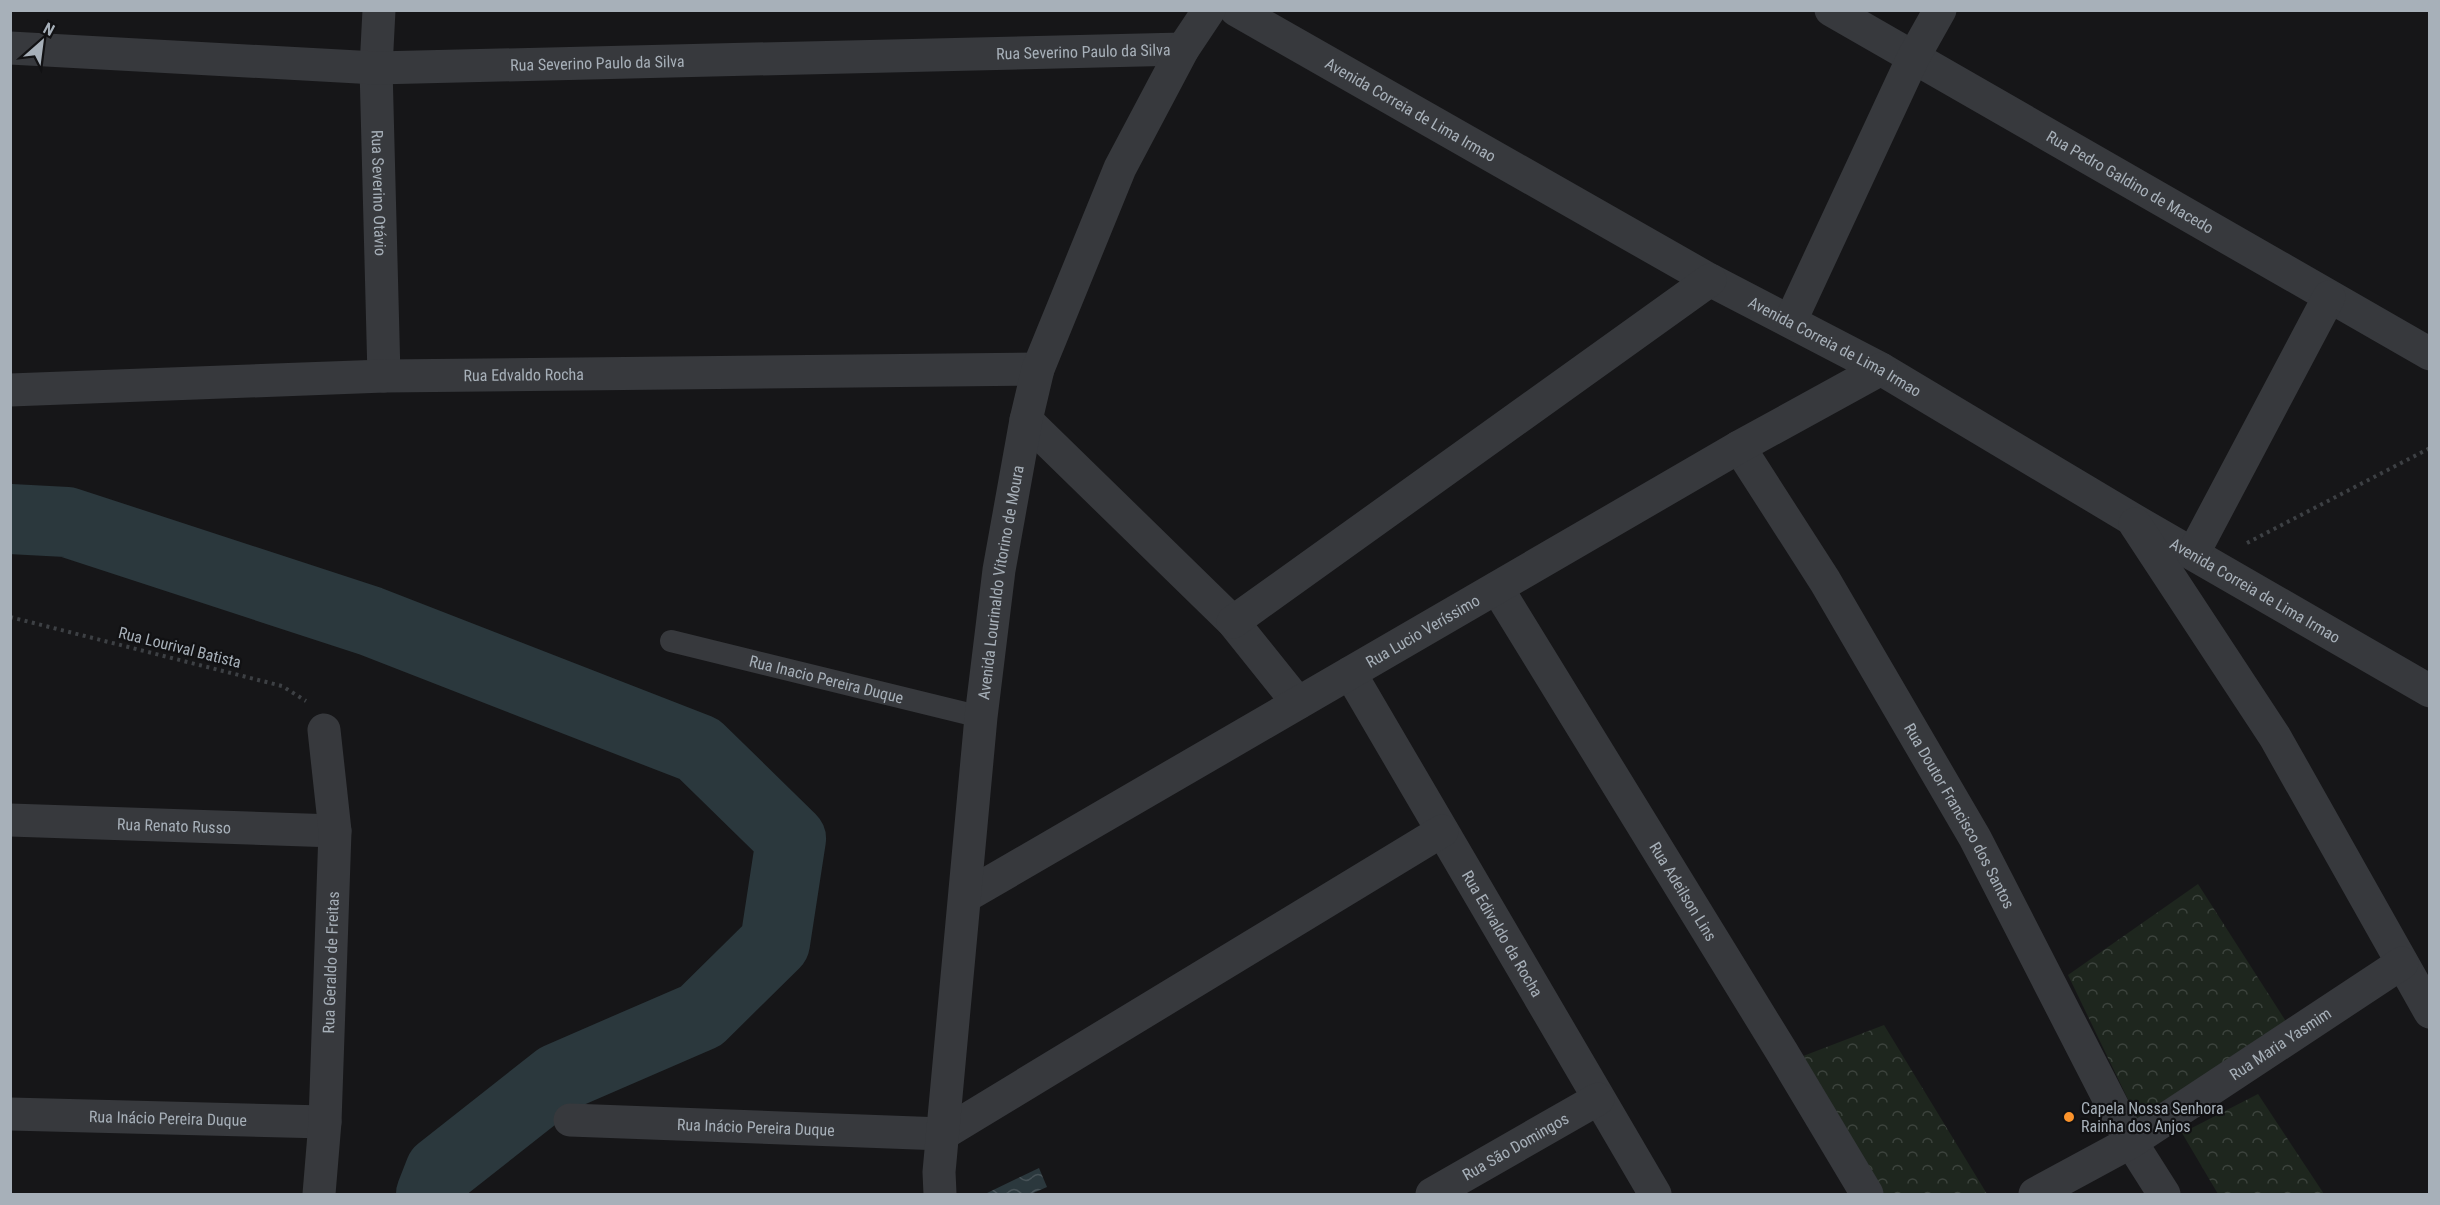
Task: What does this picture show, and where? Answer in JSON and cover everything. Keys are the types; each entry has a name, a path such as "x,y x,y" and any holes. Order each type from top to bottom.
{"street":[{"name":"Rua Severino Otávio","path":"380,10 376,69 384,376"},
{"name":"Avenida Lourinaldo Vitorino de Moura","path":"943,1187 943,1134 981,717 999,570 1026,420 1038,369 1120,168 1184,49 1209,10"},
{"name":"Avenida Correia de Lima Irmao","path":"1236,10 1710,280 1791,320 1881,369 2132,519 2430,691"},
{"name":"Rua Pedro Galdino de Macedo","path":"1831,10 2430,354"},
{"path":"1791,320 1913,58 1940,10"},
{"name":"Rua Severino Paulo da Silva","path":"10,48 376,69 1184,49"},
{"path":"1233,622 1710,280"},
{"path":"2201,558 2329,297"},
{"name":"Rua Edvaldo Rocha","path":"10,390 384,376 1038,369"},
{"name":"Rua Lucio Veríssimo","path":"966,896 1739,447 1881,369"},
{"path":"1026,420 1233,622 1298,703"},
{"name":"Rua Doutor Francisco dos Santos","path":"1739,447 1826,581 1975,838 2131,1142 2164,1194"},
{"path":"2132,519 2275,737 2430,1012"},
{"name":"Rua Adeilson Lins","path":"1497,588 1867,1194"},
{"name":"Rua Edivaldo da Rocha","path":"1350,673 1655,1194"},
{"name":"Rua Geraldo de Freitas","path":"319,1194 325,1122 335,831 324,730"},
{"name":"Rua Renato Russo","path":"10,820 335,831"},
{"path":"943,1134 1442,831"},
{"name":"Rua Maria Yasmim","path":"2035,1194 2131,1142 2402,963"},
{"name":"Rua São Domingos","path":"1432,1194 1598,1099"},
{"name":"Rua Inácio Pereira Duque","path":"10,1114 325,1122"},
{"name":"Rua Inácio Pereira Duque","path":"570,1120 943,1134"}],"lane":[{"name":"Rua Inacio Pereira Duque","path":"671,641 981,717"}],"path":[{"path":"2201,558 2430,448"},
{"name":"Rua Lourival Batista","path":"10,617 282,686 300,695 314,709 324,730"}],"green space":[{"path":"2198,884 2287,1023 2137,1118 2068,975"},
{"path":"1884,1025 1987,1194 1880,1194 1798,1058"},
{"path":"2258,1094 2324,1194 2218,1194 2182,1133"}],"water":[{"path":"1039,1168 1047,1187 1031,1194 985,1194"}],"waterway":[{"path":"10,519 67,522 370,621 699,749 791,839 775,943 701,1016 558,1078 440,1171 431,1194"}],"place":[{"name":"Capela Nossa Senhora Rainha dos Anjos","path":"2069,1117"}]}
